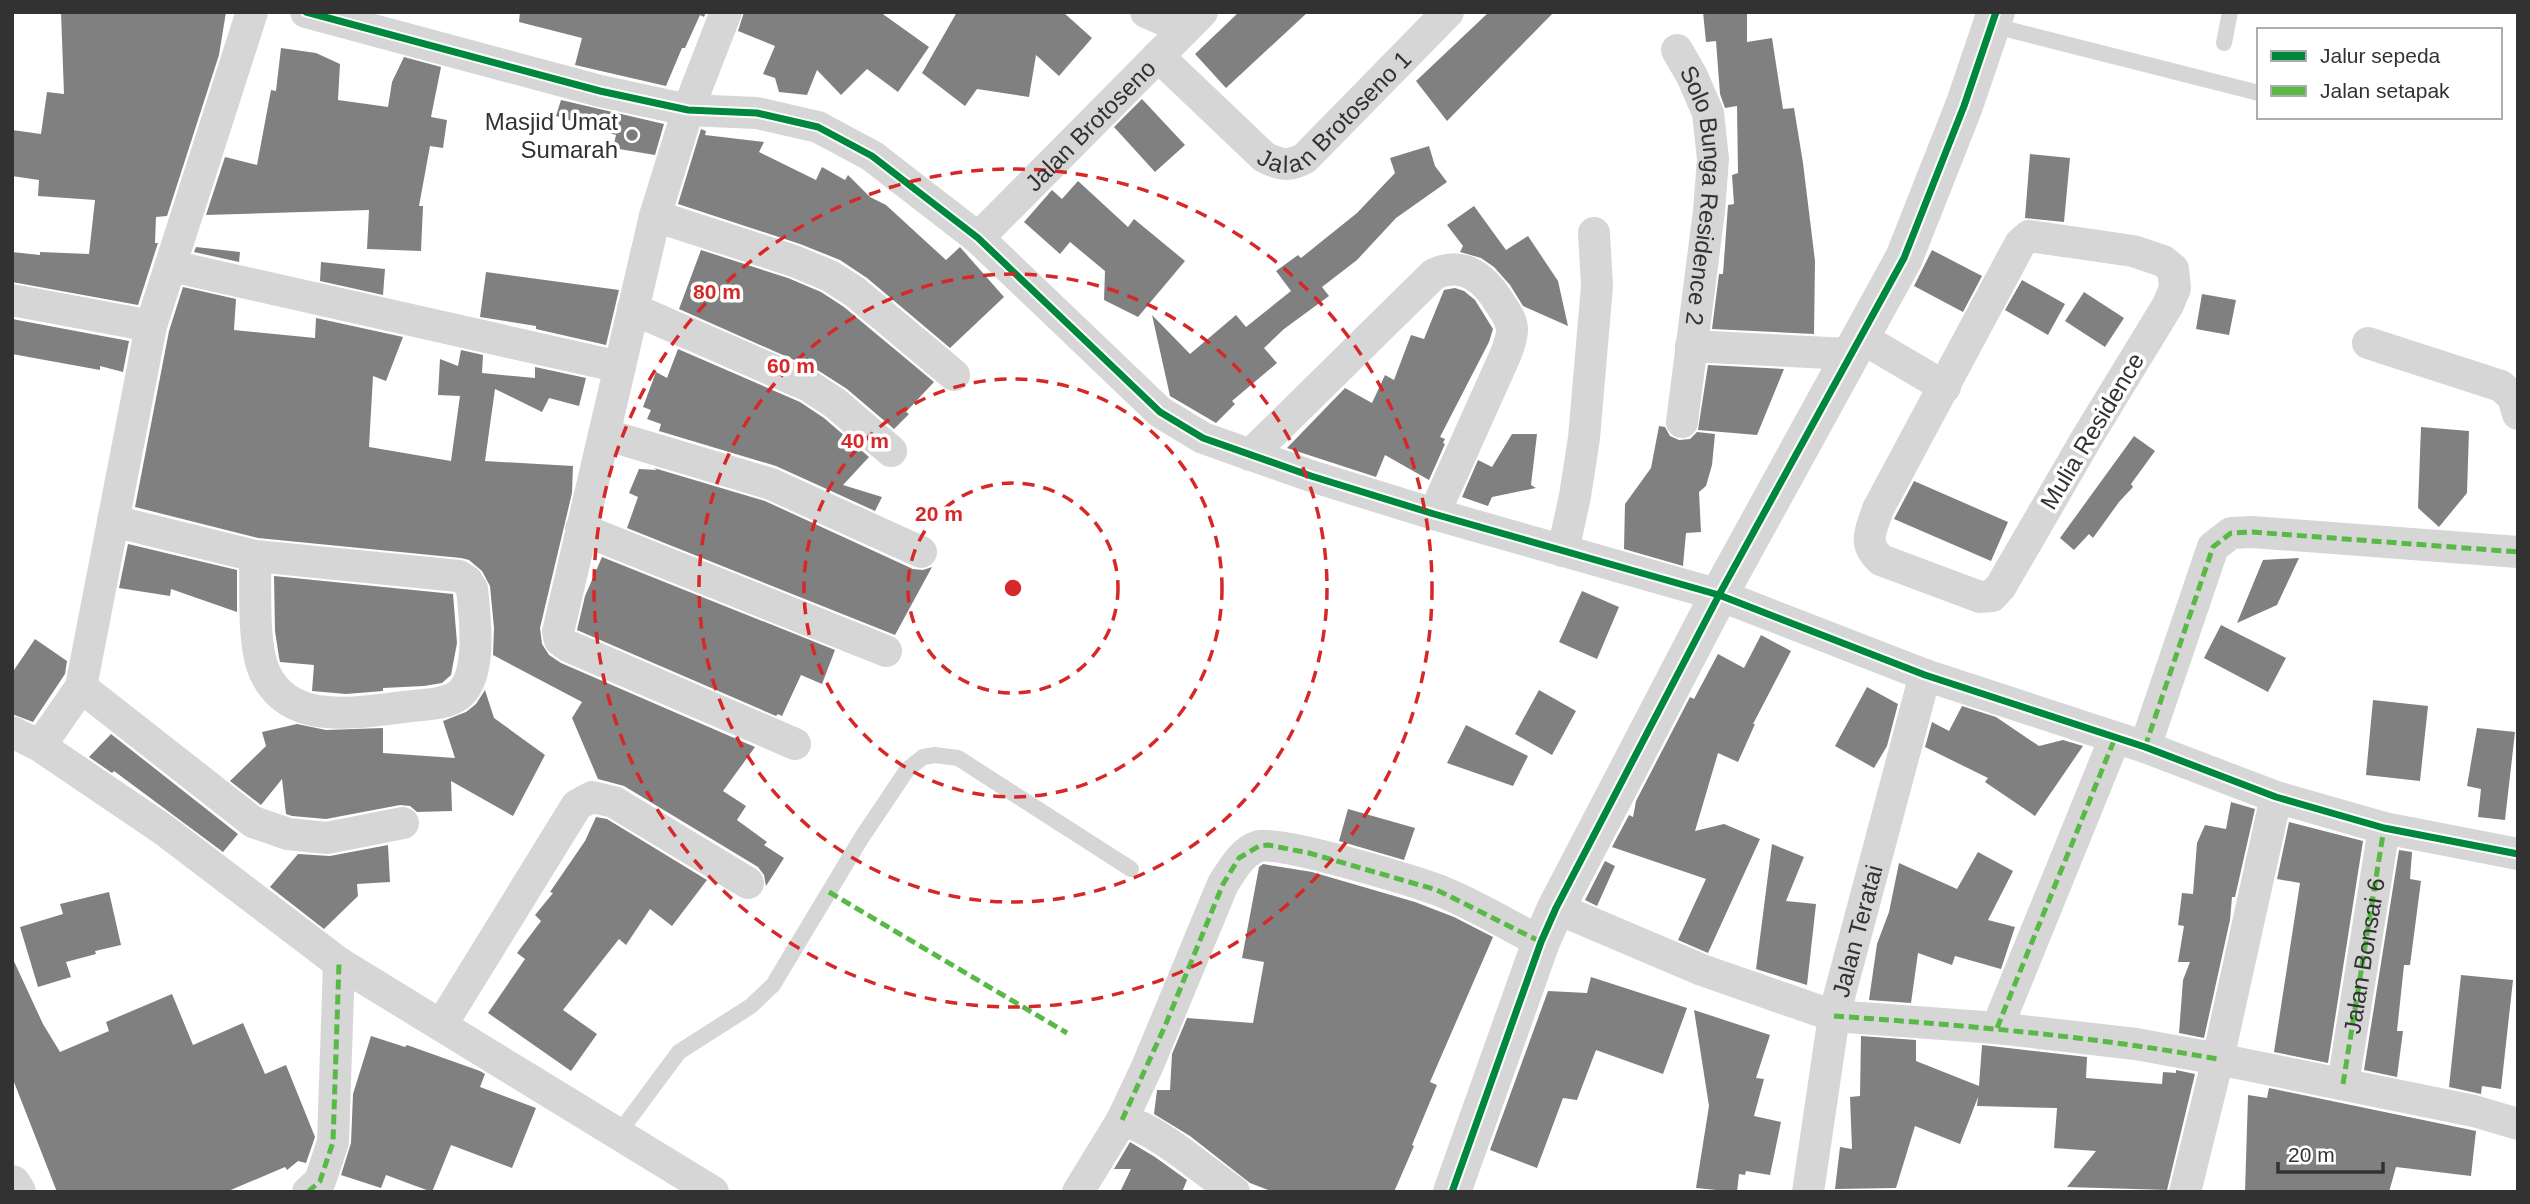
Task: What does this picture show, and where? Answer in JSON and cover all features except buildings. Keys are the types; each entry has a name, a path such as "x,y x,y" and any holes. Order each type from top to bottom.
{"street":[{"path":"40,746 81,687 151,326 252,12"},
{"path":"306,12 600,91 688,110 757,113 818,127 872,156 978,238 1160,412 1203,438 1434,514 1719,595 1925,675 2145,747 2276,797 2384,828 2518,854"},
{"path":"726,12 688,110 655,216 558,632 561,640 580,651 795,744"},
{"path":"1146,12 1194,21"},
{"name":"Jalan Brotoseno 1","path":"1158,56 1264,157 1278,164 1293,164 1305,158 1448,12"},
{"path":"1452,1192 1541,942 1556,908 1719,595 1904,258 1964,106 1993,18"},
{"name":"Jalan Brotoseno","path":"978,238 1194,21"},
{"name":"Solo Bunga Residence 2","path":"1677,50 1708,113 1713,159 1709,211 1682,422"},
{"path":"655,216 794,261 830,276 855,292 954,375"},
{"path":"1563,551 1584,438 1597,286 1594,233"},
{"name":"Mulia Residence","path":"2029,236 2133,251 2156,258 2173,269 2175,288 2168,305 2001,586 1992,596 1980,597 1881,560 1871,551 1868,539 1878,509 1945,387 2020,244 2029,236"},
{"path":"171,267 620,367"},
{"path":"1250,455 1434,274 1444,270 1466,271 1477,275 1495,295 1509,318 1512,329 1510,340 1434,514"},
{"path":"12,300 151,326"},
{"path":"634,309 809,386 835,403 891,451"},
{"path":"2368,343 2501,386 2513,397 2518,414"},
{"name":"Solo Bunga Residence 2","path":"1691,346 1855,346"},
{"path":"1855,346 1945,387"},
{"path":"604,434 771,484 921,552"},
{"path":"113,521 255,556 459,576 467,581 472,589 474,601 475,660 470,679 461,692 449,701 430,704 352,713 326,713 290,703 280,695 265,673 259,653 255,556"},
{"path":"581,529 886,650"},
{"path":"2145,747 2213,547 2231,533 2518,552"},
{"name":"Jalan Teratai","path":"1808,1192 1835,1016 1925,675"},
{"path":"81,687 253,822 288,834 327,838 403,823"},
{"path":"12,732 40,746 164,830 339,963 713,1192"},
{"path":"1997,1028 2115,738"},
{"path":"442,1024 577,805 592,797 614,802 748,883"},
{"path":"2185,1192 2218,1059 2276,797"},
{"name":"Jalan Bonsai 6","path":"2343,1084 2384,828"},
{"path":"1078,1192 1122,1120 1165,1026 1223,884 1239,858 1259,846 1268,845 1309,853 1437,890 1541,942"},
{"path":"1556,908 1702,970 1835,1016 1997,1028 2136,1044 2474,1111 2518,1124"},
{"path":"308,1192 320,1181 332,1142 339,963"},
{"path":"1122,1120 1140,1125 1234,1192"},
{"path":"12,1184 17,1192"}],"lane":[{"path":"2224,43 2230,12"},
{"path":"1993,18 2257,92"},
{"path":"618,1134 679,1052 751,1006 773,985 906,770 923,757 936,755 958,758 1131,869"}],"marked path":[{"path":"2145,747 2213,547 2231,533 2252,532 2518,552"},
{"path":"1997,1028 2115,738"},
{"path":"2343,1084 2384,828"},
{"path":"1122,1120 1165,1026 1223,884 1239,858 1259,846 1268,845 1309,853 1437,890 1541,942"},
{"path":"829,892 1067,1033"},
{"path":"308,1192 320,1181 333,1142 339,963"},
{"path":"1834,1016 2027,1032 2218,1059"}],"cycle path":[{"path":"306,12 600,91 688,110 757,113 818,127 872,156 978,238 1160,412 1203,438 1311,476 1434,514 1719,595 1925,675 2145,747 2276,797 2384,828 2518,854"},
{"path":"1452,1192 1541,942 1556,908 1719,595 1904,258 1964,106 1996,12"}],"place":[{"name":"Masjid Umat Sumarah","path":"632,135"}]}
